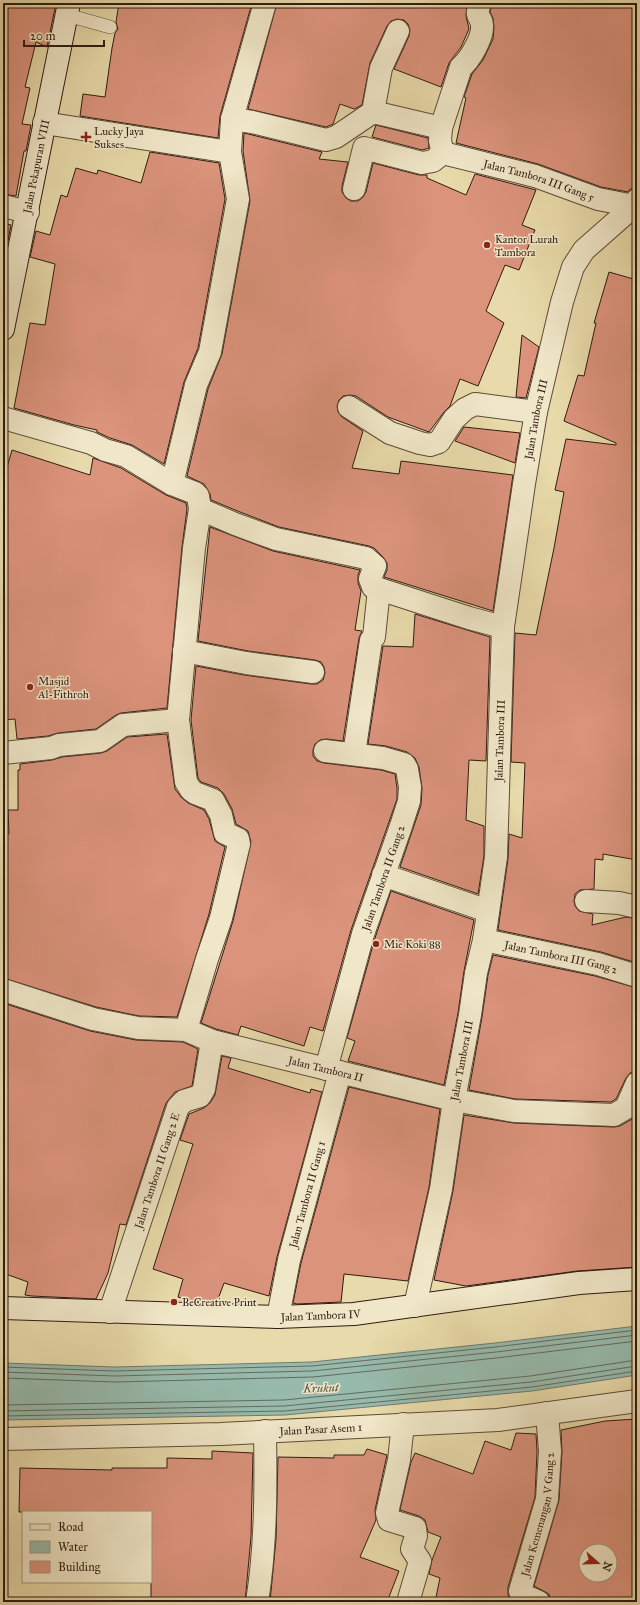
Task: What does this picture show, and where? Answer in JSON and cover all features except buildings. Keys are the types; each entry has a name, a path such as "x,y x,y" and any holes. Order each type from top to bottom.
{"street":[{"path":"172,484 196,385 210,352 238,199 230,152 232,119 265,3"},
{"path":"354,189 364,148 422,163 433,161 444,153 440,141 441,128 462,67 467,63 482,32 482,24 478,17 477,11 480,3"},
{"name":"Jalan Pekapuran VIII","path":"3,329 28,212 44,123 68,9"},
{"path":"232,119 252,122 326,140 336,138 373,112 381,68 398,31"},
{"path":"373,112 441,128"},
{"path":"44,123 230,152"},
{"name":"Jalan Tambora III Gang 5","path":"444,153 535,176 598,199 636,203"},
{"name":"Jalan Tambora III","path":"415,1306 441,1189 454,1100 470,1015 476,972 484,940 496,857 503,627 536,412 562,302 572,267 584,250 636,203"},
{"path":"3,206 28,212"},
{"path":"349,407 390,433 430,445 439,442 454,419 465,409 475,404 536,412"},
{"path":"3,418 91,443 105,450 126,456 172,484 195,493 198,496 200,509 194,548 178,720 186,782 195,793 213,800 221,815 225,834 238,839 239,844 222,918 207,959 186,1030"},
{"path":"200,509 276,539 366,558 375,566 370,582 373,587 469,618 503,627"},
{"path":"354,754 371,640 374,637 380,589"},
{"path":"184,652 246,663 313,672"},
{"path":"3,753 100,741 123,725 178,720"},
{"name":"Jalan Tambora II Gang 2","path":"325,751 354,754 404,764 408,768 410,787 409,801 363,934 333,1070"},
{"path":"383,875 488,911"},
{"path":"586,901 619,903 637,907"},
{"name":"Jalan Tambora III Gang 2","path":"484,940 598,964 637,976"},
{"name":"Jalan Tambora II","path":"3,990 93,1019 138,1028 186,1030 212,1041 454,1100 514,1111 614,1115 626,1108 637,1084"},
{"name":"Jalan Tambora II Gang 2 E","path":"110,1312 178,1107 184,1101 200,1096 204,1089 212,1041"},
{"name":"Jalan Tambora II Gang 1","path":"278,1318 289,1260 333,1070"},
{"name":"Jalan Tambora IV","path":"3,1308 278,1318 354,1314 579,1283 637,1279"},
{"name":"Jalan Pasar Asem 1","path":"3,1439 221,1434 498,1420 637,1402"},
{"name":"Jalan Kemenangan V Gang 2","path":"539,1602 521,1594 520,1591 547,1500 550,1451 547,1413"},
{"path":"403,1424 399,1460 387,1513 389,1520 414,1528 416,1536 412,1549 420,1561 408,1602"},
{"path":"259,1592 264,1520 265,1431"}],"lane":[{"path":"68,9 110,27"}],"water":[{"name":"Krukut","path":"637,1326 637,1375 532,1391 285,1415 3,1420 3,1363 115,1367 312,1362 495,1343"}],"place":[{"name":"Lucky Jaya Sukses","path":"86,137"},
{"name":"Kantor Lurah Tambora","path":"487,245"},
{"name":"Masjid Al-Fithroh","path":"30,687"},
{"name":"Mie Koki 88","path":"376,944"},
{"name":"BeCreative Print","path":"174,1302"}]}
